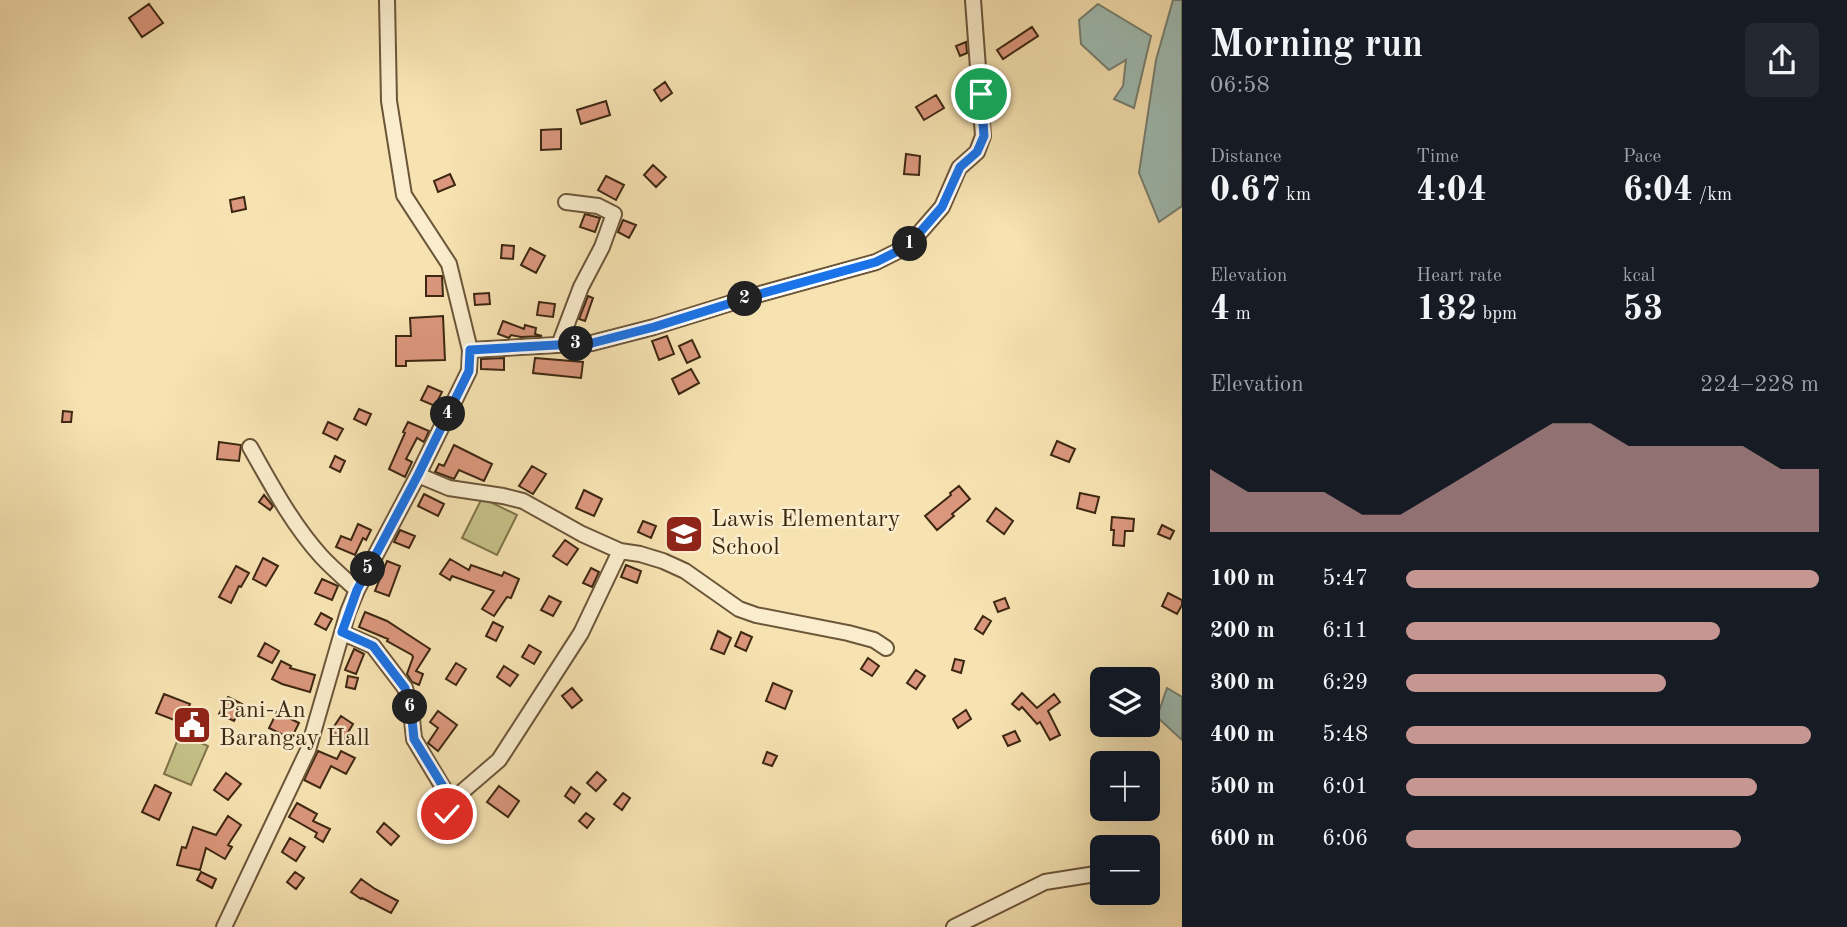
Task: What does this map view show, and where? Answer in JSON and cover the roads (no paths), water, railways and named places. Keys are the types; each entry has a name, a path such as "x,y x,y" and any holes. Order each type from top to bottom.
{"street":[{"path":"224,927 308,750 357,590 469,371 470,350 449,264 404,195 389,101 387,0"},
{"path":"470,350 592,343 876,262 908,246 942,207 960,167 977,152 984,136 973,0"},
{"path":"559,345 581,287 614,214 598,206 566,202"},
{"path":"250,447 276,493 320,555 357,590"},
{"path":"418,475 449,488 523,501 582,534 620,551 663,561 685,571 748,612 848,632 874,640 886,648"},
{"path":"449,803 499,760 580,633 620,551"},
{"path":"342,632 373,646 405,688 414,739 447,793 447,814 437,833"},
{"path":"954,927 1045,882 1090,875"}],"water":[{"path":"1173,0 1182,0 1182,206 1159,222 1139,173 1156,60"},
{"path":"1098,4 1151,36 1134,108 1114,99 1123,86 1126,60 1109,70 1081,44 1079,20"},
{"path":"1167,688 1182,697 1182,740 1160,720 1160,708"}],"place":[{"name":"Lawis Elementary School","path":"684,534"},
{"name":"Pani-An Barangay Hall","path":"192,725"}]}
